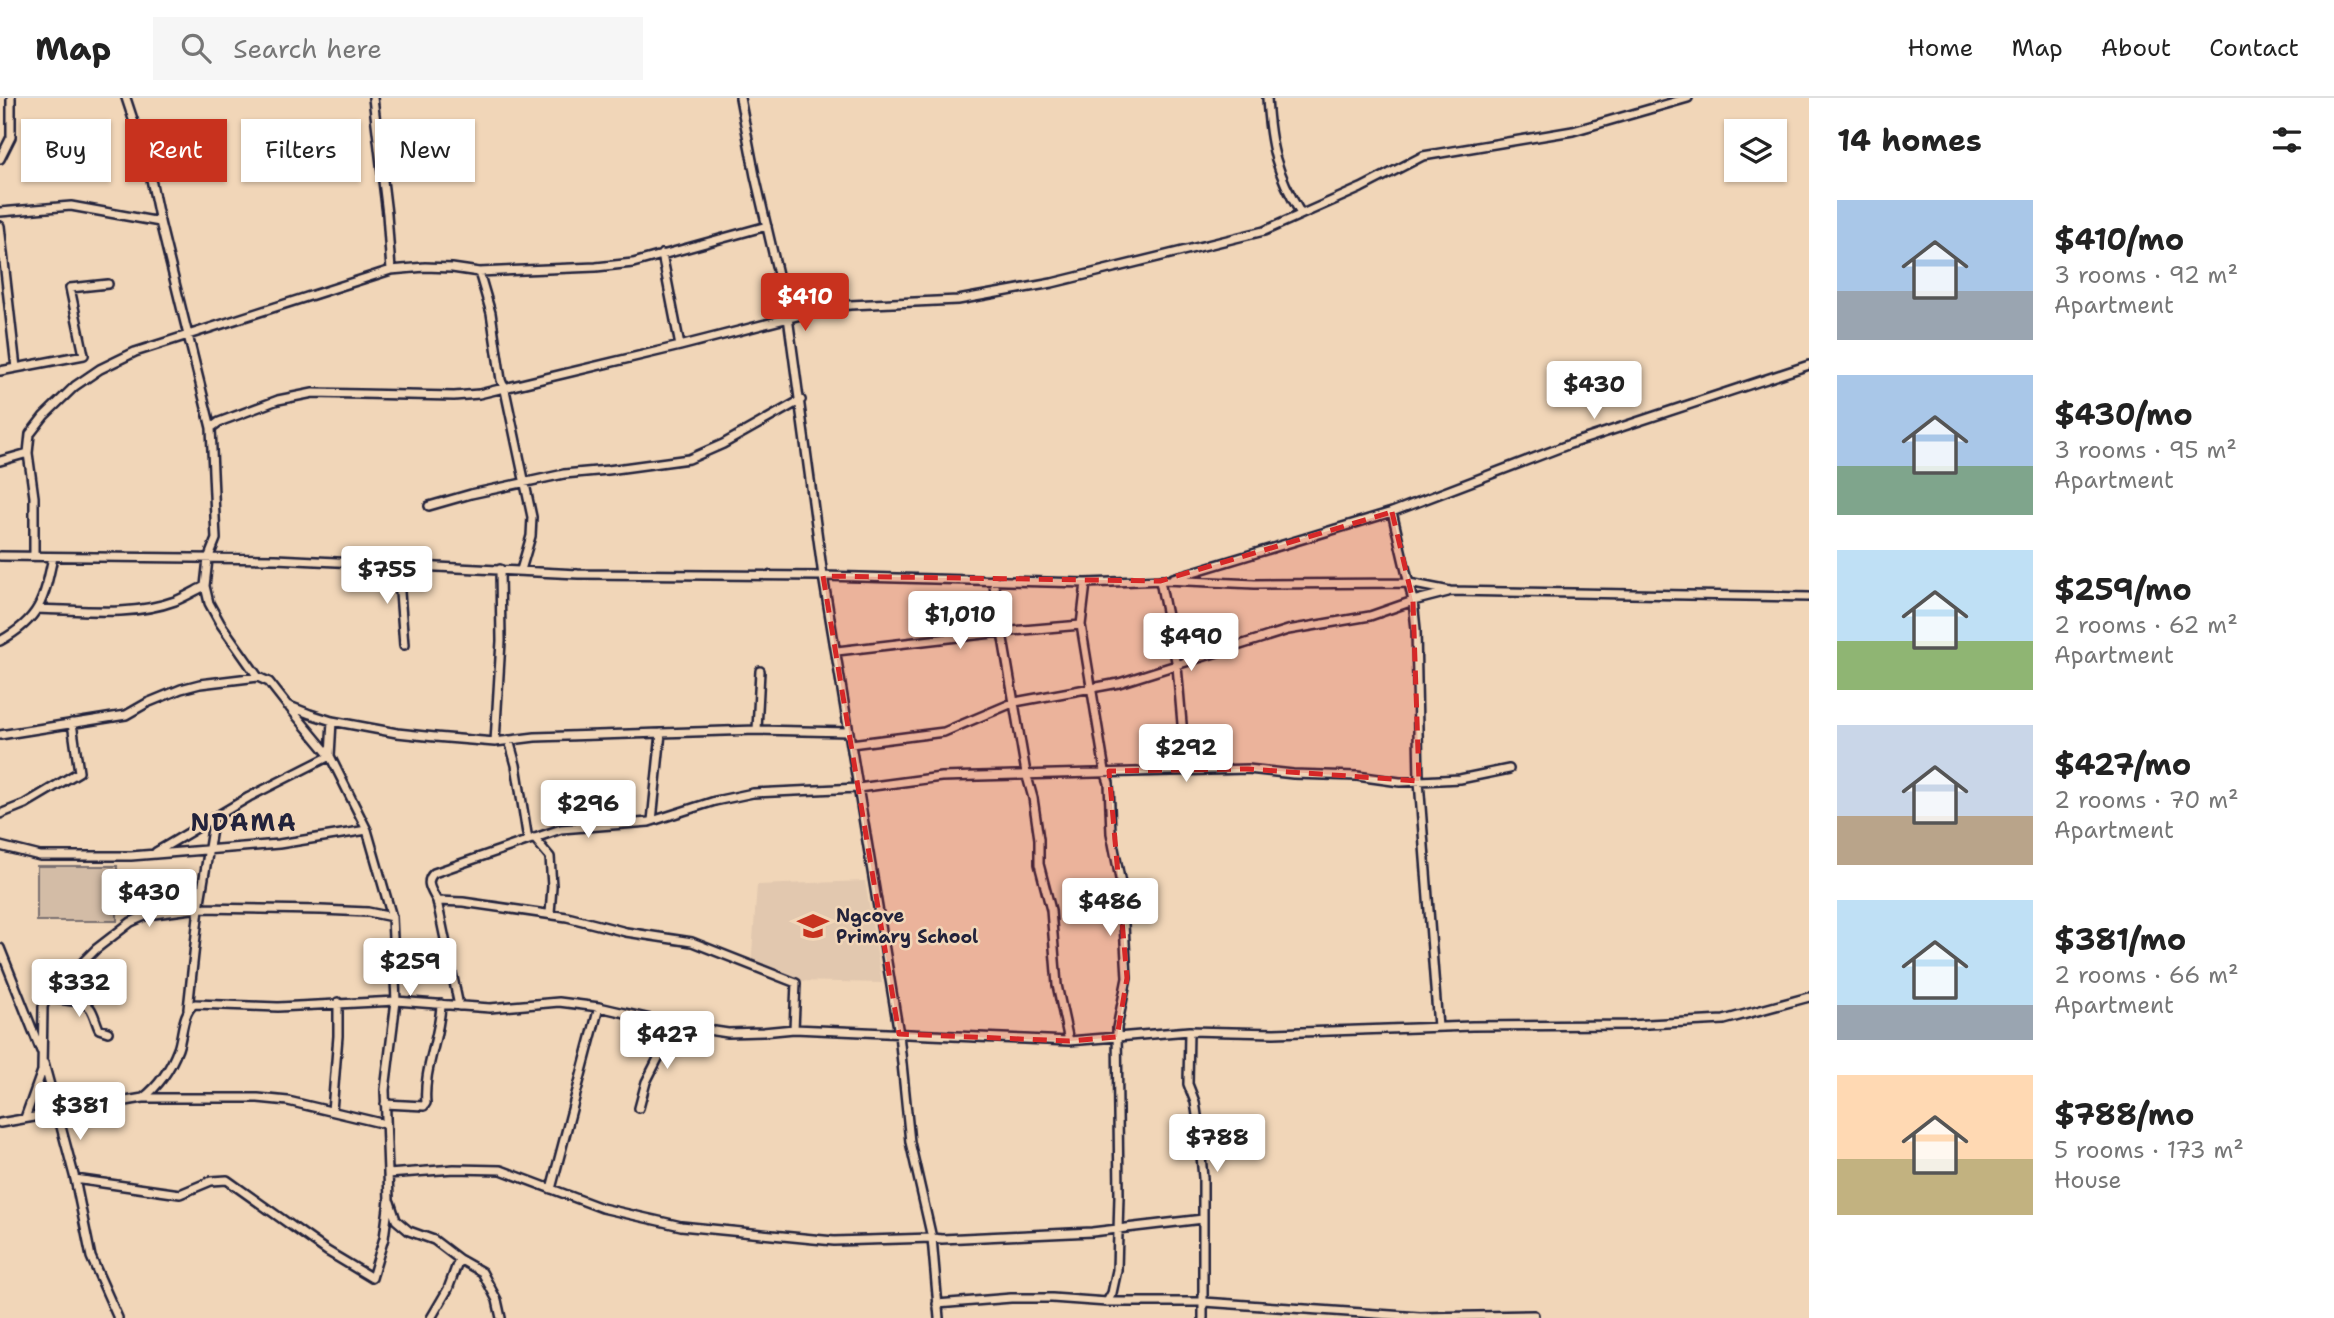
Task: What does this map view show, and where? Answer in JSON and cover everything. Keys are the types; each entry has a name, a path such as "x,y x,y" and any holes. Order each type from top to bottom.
{"street":[{"path":"0,159 11,137 11,98"},
{"path":"75,1179 180,1194 211,1181 227,1180 327,1251 372,1278 384,1238 388,1199 385,1104 396,1001 392,917 367,830 330,756 269,682 258,677 209,603 205,586 208,559 216,540 211,428 148,164 126,98"},
{"path":"373,98 391,270"},
{"path":"740,98 750,155 788,317 823,576 899,1034 910,1142 932,1238 939,1318"},
{"path":"1267,98 1269,137 1282,183 1301,214"},
{"path":"211,428 219,422 291,396 313,393 454,396 505,390 788,317 850,305 958,300 1052,283 1264,231 1361,188 1423,156 1573,131 1688,98"},
{"path":"0,212 71,206 160,222"},
{"path":"0,226 16,368"},
{"path":"34,556 34,497 28,453 30,434 44,416 89,376 135,352 391,270 425,267 479,272 596,267 633,262 766,226"},
{"path":"662,254 681,346"},
{"path":"479,272 491,313 501,380 525,484 532,528 521,570"},
{"path":"0,371 84,355 70,288 108,284"},
{"path":"1163,580 1392,512 1570,444 1809,365"},
{"path":"429,506 564,474 608,471 689,459 723,444 801,400"},
{"path":"0,461 28,453"},
{"path":"1392,512 1413,601 1416,629 1419,781 1438,1027"},
{"path":"0,556 276,559 578,574 823,576 1086,583 1163,580 1255,584 1409,583 1450,591 1809,597"},
{"path":"0,641 21,629 37,609 46,592 53,557"},
{"path":"398,566 404,645"},
{"path":"495,741 500,569"},
{"path":"993,580 1036,818 1039,864 1053,923 1057,985 1069,1041"},
{"path":"1163,580 1177,666 1186,770"},
{"path":"1086,583 1081,625 1109,783 1111,833 1122,889 1127,968 1117,1028 1115,1282 1107,1302"},
{"path":"37,609 102,612 140,609 174,601 205,586"},
{"path":"851,744 944,732 1015,702 1119,684 1288,630 1370,617 1450,591"},
{"path":"837,651 1081,625"},
{"path":"757,730 760,671"},
{"path":"0,735 126,715 158,698 200,684 258,677"},
{"path":"287,705 332,721 397,733 495,741 535,737 757,730 849,733"},
{"path":"330,756 332,721"},
{"path":"0,814 25,804 79,772 72,723"},
{"path":"652,821 661,733"},
{"path":"509,740 531,839 550,857 550,914"},
{"path":"153,854 214,817 330,756"},
{"path":"459,1006 437,901 429,886 429,878 434,873 561,829 652,821 715,801 754,793 858,788 941,777 1248,769 1293,774 1357,776 1400,782 1460,779 1509,769"},
{"path":"143,1098 163,1079 178,1051 188,1010 199,908 214,817"},
{"path":"0,846 40,856 153,854 279,844 367,830"},
{"path":"437,901 550,914 644,935 692,942 793,981 796,989 794,1029"},
{"path":"25,1118 39,1084 43,1057 43,1007 47,998 96,949 137,917 199,908 368,912 392,917"},
{"path":"0,948 43,1057 92,1257 118,1318"},
{"path":"188,1010 195,1004 278,1007 396,1001 490,1008 559,1002 599,1007 675,1025 728,1032 794,1029 1069,1041 1189,1031 1274,1033 1438,1027 1629,1025 1724,1020 1809,997"},
{"path":"47,998 81,1002 91,1009 99,1029 108,1032"},
{"path":"332,1111 338,1002"},
{"path":"385,1104 424,1106 426,1103 425,1087 440,1025 441,1004"},
{"path":"551,1189 599,1007"},
{"path":"639,1108 646,1083 675,1025"},
{"path":"1189,1031 1186,1071 1195,1102 1203,1178 1203,1318"},
{"path":"0,1123 143,1098 258,1098 288,1101 385,1124"},
{"path":"388,1174 454,1169 501,1170 618,1213 681,1226 834,1241 942,1239 1117,1230 1203,1219"},
{"path":"388,1199 396,1220 409,1231 435,1240 459,1259 482,1272 497,1300 501,1318"},
{"path":"431,1318 448,1289 459,1259"},
{"path":"937,1304 1020,1298 1107,1302 1204,1302 1420,1317 1534,1315"}],"highlighted area":[{"path":"1392,512 1413,601 1419,781 1248,769 1109,771 1127,978 1117,1037 1069,1041 899,1034 823,576 1160,581"}],"shaded area":[{"path":"37,866 117,866 117,921 37,921"},
{"name":"Ngcove Primary School","path":"865,881 882,983 796,981 751,967 757,885"}],"place":[{"name":"Ngcove Primary School","path":"813,926"}],"district":[{"name":"NDAMA","path":"244,823"}]}
